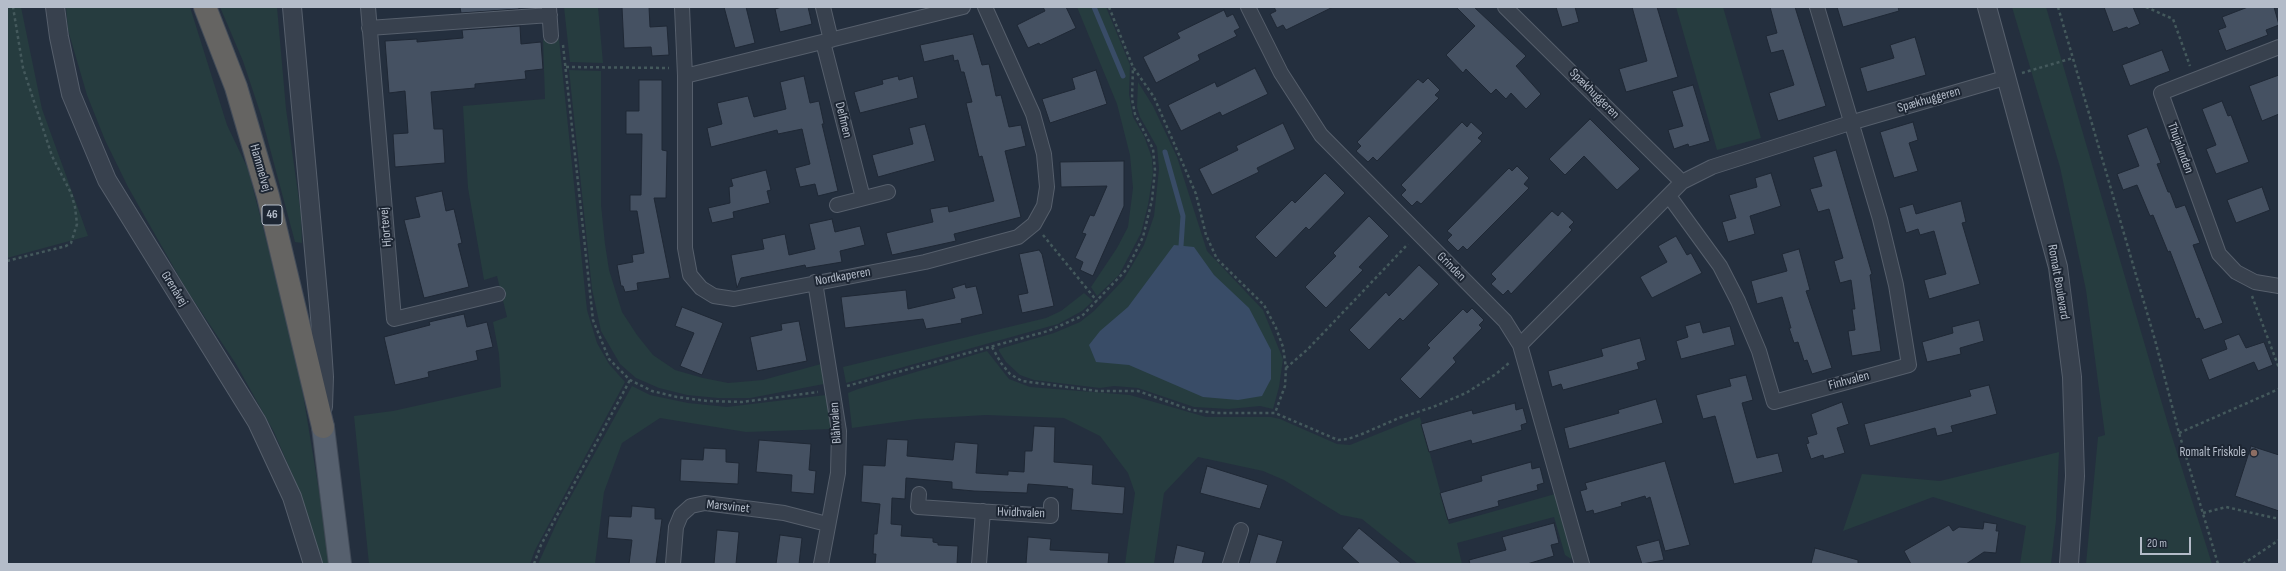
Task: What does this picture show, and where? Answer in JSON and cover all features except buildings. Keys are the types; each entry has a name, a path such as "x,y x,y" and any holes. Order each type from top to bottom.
{"highway":[{"name":"Hammelvej","path":"205,7 236,87 268,196 323,427"}],"main road":[{"name":"46","path":"323,427 340,564"}],"street":[{"name":"Grenåvej","path":"55,7 59,37 71,94 107,180 257,422 292,497 313,564"},
{"path":"292,7 321,332 324,376 323,427"},
{"name":"Hjortevej","path":"368,7 394,319 498,294"},
{"name":"Nordkaperen","path":"682,7 685,76 685,248 690,275 701,288 714,296 734,298 925,262 1018,237 1034,224 1044,206 1047,187 1044,154 1033,114 985,7"},
{"name":"Delfinen","path":"823,7 827,41 863,198"},
{"path":"685,76 963,7"},
{"name":"Grinden","path":"1248,7 1281,73 1321,135 1505,321 1523,350 1582,564"},
{"name":"Spækhuggeren","path":"1505,7 1682,182"},
{"path":"1817,7 1850,123"},
{"name":"Romalt Boulevard","path":"1988,7 2058,267 2072,377 2075,476 2069,564"},
{"path":"369,28 550,11 551,36"},
{"name":"Thujalunden","path":"2279,47 2161,93 2219,254 2236,272 2255,282 2279,286"},
{"name":"Spækhuggeren","path":"1523,350 1682,182 1712,167 1850,123 2008,77"},
{"name":"Finhvalen","path":"1669,196 1720,266 1738,301 1759,351 1774,402 1909,365 1896,285 1880,219 1850,123"},
{"path":"837,205 888,192"},
{"name":"Blåhvalen","path":"815,282 839,431 838,473 821,564"},
{"name":"Hvidhvalen","path":"919,494 918,507 1051,516 1051,505"},
{"name":"Marsvinet","path":"673,564 676,527 681,515 691,506 705,503 776,512 828,524"},
{"name":"Hvidhvalen","path":"979,564 983,511"},
{"path":"1230,564 1240,530"}],"path":[{"path":"7,261 66,246 71,243 77,224 73,200 52,156 23,68 13,7"},
{"path":"1109,7 1133,67 1154,97 1196,194 1206,235 1217,259 1264,305 1283,347 1286,368 1285,386 1275,413"},
{"path":"2058,7 2155,340 2179,433 2218,564"},
{"path":"2146,7 2173,19 2195,80"},
{"path":"2008,77 2073,58"},
{"path":"566,67 677,68 685,76"},
{"path":"1034,224 1097,301"},
{"path":"1286,368 1308,348 1419,234"},
{"path":"2255,282 2252,296 2279,368"},
{"path":"992,347 1001,363 1010,374 1022,381 1097,391 1138,391 1190,410 1217,413 1275,413 1338,440 1348,439 1466,393 1496,374 1523,350"},
{"path":"534,564 541,545 630,380"},
{"path":"2179,433 2279,389"},
{"path":"2203,513 2226,507 2279,519"},
{"path":"2243,564 2279,540"}],"green space":[{"path":"7,7 21,7 42,109 88,236 7,258"},
{"path":"66,7 190,7 227,125 248,169 279,290 301,382 331,564 321,564 299,490 274,432 236,364 186,289 128,187 105,140 87,95 68,30"},
{"path":"220,7 277,7 286,109 301,214 302,243 295,242 261,115 243,61"},
{"path":"564,7 598,7 603,63 570,62"},
{"path":"1077,7 1106,7 1130,65 1129,94 1133,117 1144,136 1152,158 1153,174 1148,205 1141,233 1119,275 1097,296 1091,287 1117,248 1128,227 1133,188 1130,155 1117,104"},
{"path":"1676,7 1723,7 1761,138 1717,150"},
{"path":"2012,7 2046,7 2168,424 2212,564 2086,564 2098,437 2105,435 2086,290 2060,167"},
{"path":"559,39 587,310 597,343 609,364 625,382 535,550 530,564 369,564 354,416 393,411 501,387 499,354 493,322 507,317 497,276 484,280 468,188 463,106 545,99 543,40"},
{"path":"569,70 601,71 601,205 609,270 622,312 637,335 653,355 675,370 728,383 763,380 821,364 824,384 750,398 718,398 687,395 659,388 636,378 620,364 601,331 592,289"},
{"path":"1138,82 1153,106 1177,157 1207,251 1263,310 1283,359 1279,387 1273,409 1260,406 1229,409 1194,407 1138,388 1114,386 1100,388 1034,380 1020,375 1006,362 999,351 999,349 1054,333 1080,322 1094,311 1124,279 1144,245 1154,216 1159,169 1157,147 1140,117 1137,107"},
{"path":"1084,293 1093,301 1082,311 1058,324 846,383 843,367 1046,318 1061,311"},
{"path":"987,351 1009,379 1030,387 1130,395 1206,417 1271,417 1280,419 1337,444 1350,445 1420,417 1449,524 1555,494 1572,556 1571,559 1565,555 1554,517 1457,543 1462,564 1418,564 1362,519 1341,515 1284,480 1263,471 1198,457 1164,493 1154,564 1125,564 1135,493 1128,473 1100,436 1064,418 986,415 917,419 852,428 848,393"},
{"path":"632,386 650,395 688,403 727,407 826,395 831,429 746,432 660,418 622,443 604,492 595,564 538,564 559,518"},
{"path":"2059,452 2056,520 2051,564 2020,564 2026,526 1933,497 1843,531 1862,474 1940,481"}],"water":[{"path":"1174,245 1194,247 1214,275 1249,308 1271,350 1271,379 1262,396 1238,400 1203,397 1129,365 1096,362 1089,345 1100,331 1128,307"}],"waterway":[{"path":"1094,7 1123,76"},
{"path":"1165,152 1183,216 1181,246"}],"place":[{"name":"Romalt Friskole","path":"2254,453"}]}
